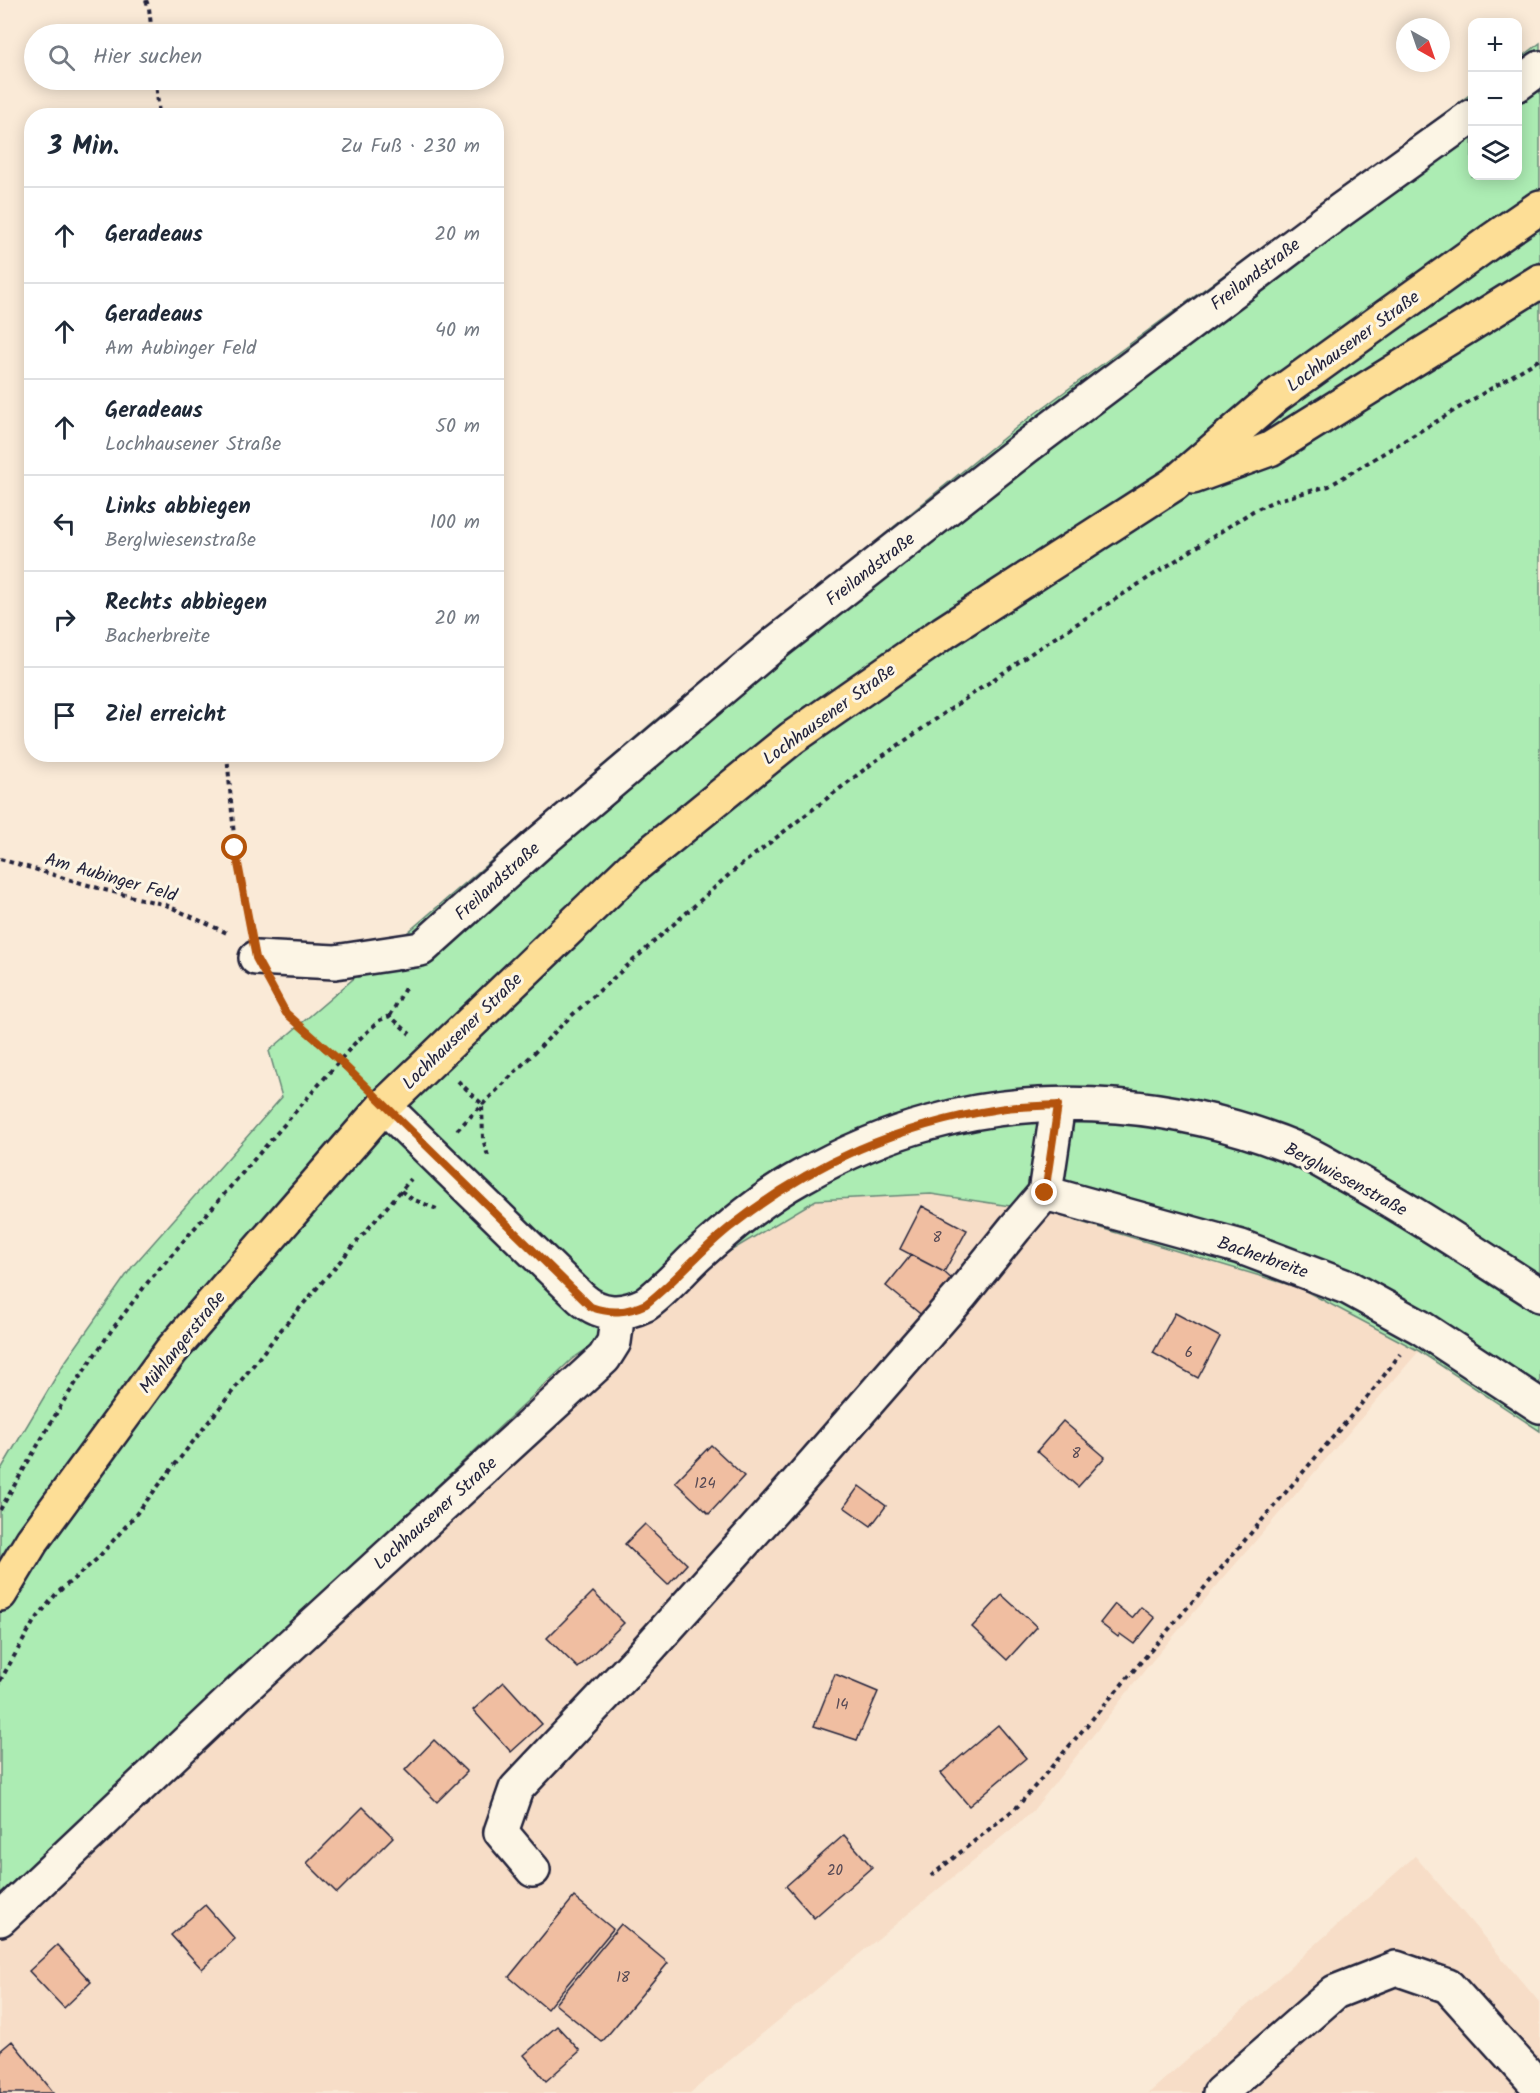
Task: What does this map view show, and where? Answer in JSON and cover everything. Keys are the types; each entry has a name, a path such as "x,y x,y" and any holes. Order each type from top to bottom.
{"main road":[{"name":"Lochhausener Straße","path":"384,1106 632,868 792,738 943,633 1174,484 1276,396 1540,207"},
{"name":"Lochhausener Straße","path":"1174,484 1270,448 1540,281"},
{"name":"Mühlangerstraße","path":"0,1594 32,1540 171,1351 384,1106"}],"street":[{"path":"1522,81 1540,68"},
{"name":"Freilandstraße","path":"256,958 335,962 421,949 537,845 777,642 1026,447 1331,217 1468,120"},
{"path":"533,1870 501,1832 516,1789 641,1657 790,1491 961,1295 1045,1193 1058,1105"},
{"name":"Berglwiesenstraße","path":"618,1312 632,1310 646,1304 733,1224 800,1178 855,1150 932,1122 1000,1108 1058,1105 1134,1107 1183,1114 1220,1123 1300,1151 1381,1194 1540,1295"},
{"path":"384,1106 586,1303 607,1312 618,1312"},
{"name":"Bacherbreite","path":"1045,1193 1241,1247 1349,1288 1420,1328 1540,1406"},
{"name":"Lochhausener Straße","path":"0,1919 242,1690 603,1358 614,1342 618,1312"},
{"path":"1220,2093 1335,1992 1396,1968 1448,1986 1540,2088"}],"path":[{"path":"146,0 151,24"},
{"path":"157,90 158,108"},
{"path":"0,1681 33,1623 51,1601 97,1559 126,1527 280,1331 434,1154 569,1018 732,872 874,762 1039,648 1253,512 1274,501 1329,486 1540,359"},
{"path":"228,762 235,848 256,958"},
{"name":"Am Aubinger Feld","path":"0,859 105,890 166,905 226,931 256,958 286,1013 339,1060 384,1106"},
{"path":"0,1510 63,1402 142,1290 196,1223 339,1060 380,1020 390,1016 482,1104 483,1139 490,1159"},
{"path":"931,1876 1018,1806 1374,1389 1420,1328"}],"shaded area":[{"path":"931,1194 1044,1211 1300,1288 1419,1351 1153,1660 1031,1813 690,2093 0,2093 0,1898 572,1359 732,1250 816,1200"},
{"path":"1415,1856 1540,2003 1540,2093 1149,2093"}],"green space":[{"path":"1540,43 1540,1431 1419,1351 1300,1288 1044,1211 931,1194 816,1200 732,1250 572,1359 0,1898 0,1471 63,1365 132,1267 282,1097 269,1051 664,713 1022,423 1468,96 1468,180 1522,180 1522,57"}],"building":[{"path":"922,1206 967,1230 944,1272 900,1249"},
{"path":"911,1255 944,1272 954,1281 924,1317 886,1286"},
{"path":"1175,1313 1220,1337 1198,1378 1153,1353"},
{"path":"1063,1421 1105,1457 1078,1487 1037,1451"},
{"path":"711,1445 744,1476 709,1514 675,1482"},
{"path":"859,1486 886,1506 871,1526 844,1507"},
{"path":"645,1524 687,1564 668,1585 625,1544"},
{"path":"593,1592 624,1623 578,1668 547,1638"},
{"path":"1002,1595 1037,1627 1007,1660 972,1627"},
{"path":"1115,1604 1132,1618 1141,1607 1155,1618 1134,1644 1120,1634 1118,1637 1100,1623"},
{"path":"835,1674 878,1692 857,1740 814,1726"},
{"path":"504,1682 542,1724 511,1752 473,1710"},
{"path":"998,1725 1026,1758 969,1806 941,1773"},
{"path":"434,1740 467,1772 437,1802 405,1770"},
{"path":"363,1807 393,1837 337,1893 307,1863"},
{"path":"844,1835 872,1867 814,1918 786,1886"},
{"path":"574,1897 613,1929 547,2009 509,1977"},
{"path":"205,1905 235,1939 202,1969 171,1935"},
{"path":"621,1924 668,1963 602,2042 555,2004"},
{"path":"57,1945 91,1982 64,2008 29,1971"},
{"path":"557,2026 580,2051 546,2081 524,2055"},
{"path":"12,2041 54,2093 0,2093 0,2051"}],"route":[{"path":"235,848 256,958 286,1013 339,1060 591,1307 607,1312 618,1312 632,1310 646,1304 733,1224 771,1196 800,1178 855,1150 932,1122 1000,1108 1058,1105 1045,1193"}]}
